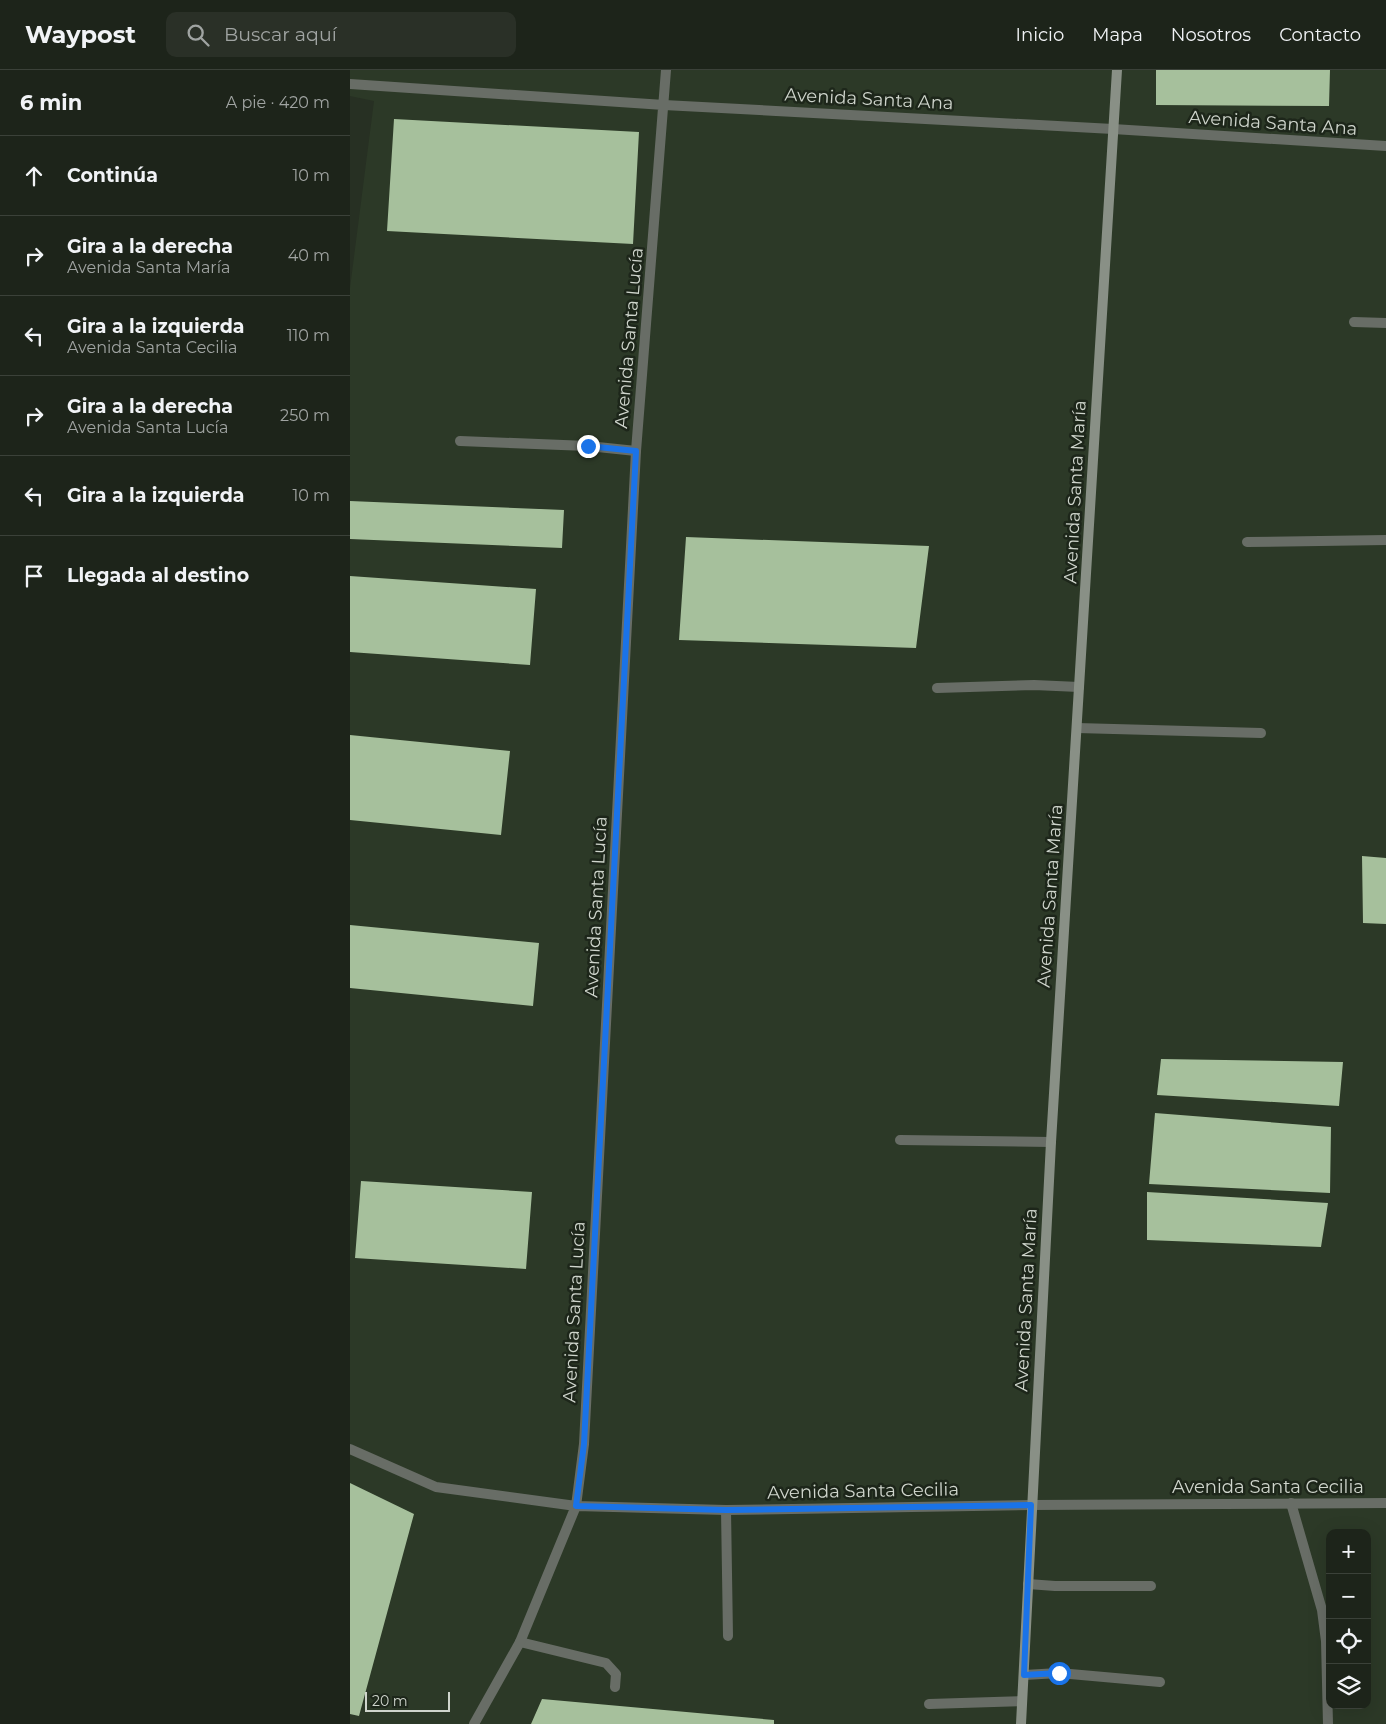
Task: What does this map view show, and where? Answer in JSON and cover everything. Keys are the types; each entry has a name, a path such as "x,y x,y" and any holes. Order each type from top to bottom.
{"street":[{"name":"Avenida Santa Lucía","path":"474,1724 520,1642 576,1506 584,1444 636,451 666,70"},
{"name":"Avenida Santa María","path":"1021,1724 1051,1142 1117,70"},
{"name":"Avenida Santa Ana","path":"350,84 664,105 1113,128 1386,146"},
{"path":"1354,322 1386,324"},
{"path":"460,442 588,446 636,451"},
{"path":"1248,542 1386,540"},
{"path":"937,688 1034,685 1079,687"},
{"path":"1077,728 1261,734"},
{"path":"900,1140 1051,1142"},
{"name":"Avenida Santa Cecilia","path":"350,1449 436,1487 576,1506 726,1510 1031,1505 1386,1503"},
{"path":"1291,1503 1322,1610 1326,1641 1328,1724"},
{"path":"726,1510 728,1636"},
{"path":"1028,1584 1055,1586 1151,1586"},
{"path":"520,1642 606,1663 616,1674 616,1687"},
{"path":"1024,1675 1059,1673 1160,1682"},
{"path":"929,1704 1022,1701"}],"shaded area":[{"path":"350,70 1386,70 1386,1724 350,1724 350,288 374,101 350,96"}],"building":[{"path":"1156,70 1330,70 1329,106 1156,105"},
{"path":"394,119 639,132 633,244 387,231"},
{"path":"350,501 564,510 562,548 350,539"},
{"path":"686,537 929,546 916,648 679,640"},
{"path":"350,576 536,589 530,665 350,652"},
{"path":"350,735 510,751 501,835 350,820"},
{"path":"1362,856 1386,858 1386,924 1363,923"},
{"path":"350,925 539,943 533,1006 350,988"},
{"path":"1161,1059 1343,1062 1339,1106 1157,1095"},
{"path":"1155,1113 1331,1127 1330,1193 1149,1184"},
{"path":"361,1181 532,1192 526,1269 355,1258"},
{"path":"1147,1192 1328,1203 1321,1247 1147,1240"},
{"path":"350,1483 414,1514 359,1716 350,1714"},
{"path":"542,1699 774,1720 774,1724 531,1724"}],"route":[{"path":"588,446 636,451 584,1444 576,1506 726,1510 1031,1505 1024,1675 1059,1673"}]}
